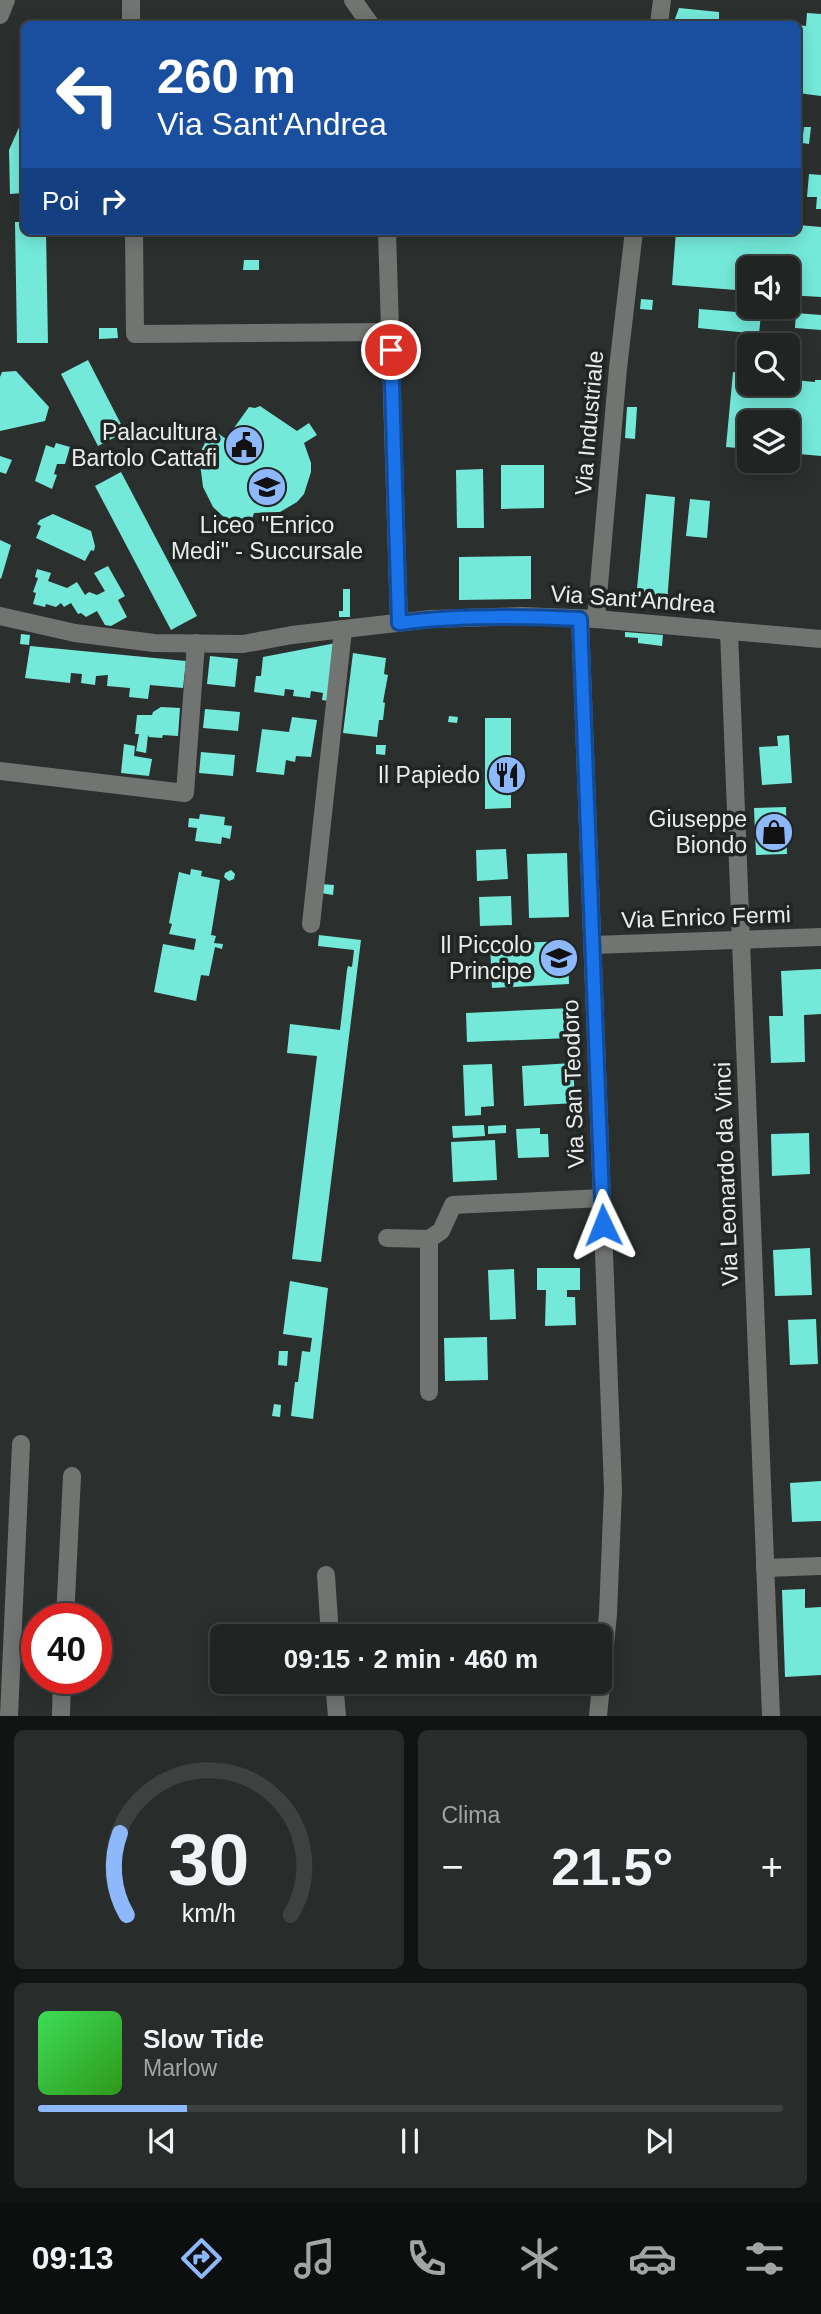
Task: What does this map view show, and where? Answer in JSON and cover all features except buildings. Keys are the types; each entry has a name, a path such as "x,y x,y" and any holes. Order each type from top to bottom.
{"street":[{"path":"0,15 6,0"},
{"path":"131,0 131,21"},
{"path":"353,0 368,21"},
{"path":"659,21 662,0"},
{"path":"134,235 135,334 390,332"},
{"path":"387,235 399,623"},
{"name":"Via Industriale","path":"588,619 634,235"},
{"name":"Via Sant'Andrea","path":"0,616 75,633 154,643 243,643 431,619 522,616 821,639"},
{"name":"Via San Teodoro","path":"588,619 593,945 613,1490 608,1615 598,1716"},
{"path":"311,924 343,630"},
{"name":"Via Leonardo da Vinci","path":"729,631 771,1716"},
{"path":"0,771 185,793 196,643"},
{"name":"Via Enrico Fermi","path":"593,945 821,937"},
{"path":"387,1238 429,1239 441,1231 453,1205 602,1198"},
{"path":"429,1239 429,1392"},
{"path":"9,1716 21,1444"},
{"path":"66,1603 72,1476"},
{"path":"765,1568 821,1566"},
{"path":"326,1575 330,1624"},
{"path":"61,1716 62,1694"},
{"path":"335,1694 337,1716"}],"place":[{"name":"Palacultura Bartolo Cattafi","path":"244,445"},
{"name":"Liceo \"Enrico Medi\" - Succursale","path":"267,487"},
{"name":"Il Papiedo","path":"507,775"},
{"name":"Giuseppe Biondo","path":"774,832"},
{"name":"Il Piccolo Principe","path":"559,958"}],"route":[{"path":"391,350 399,623 431,619 522,616 580,619 603,1225"}]}
